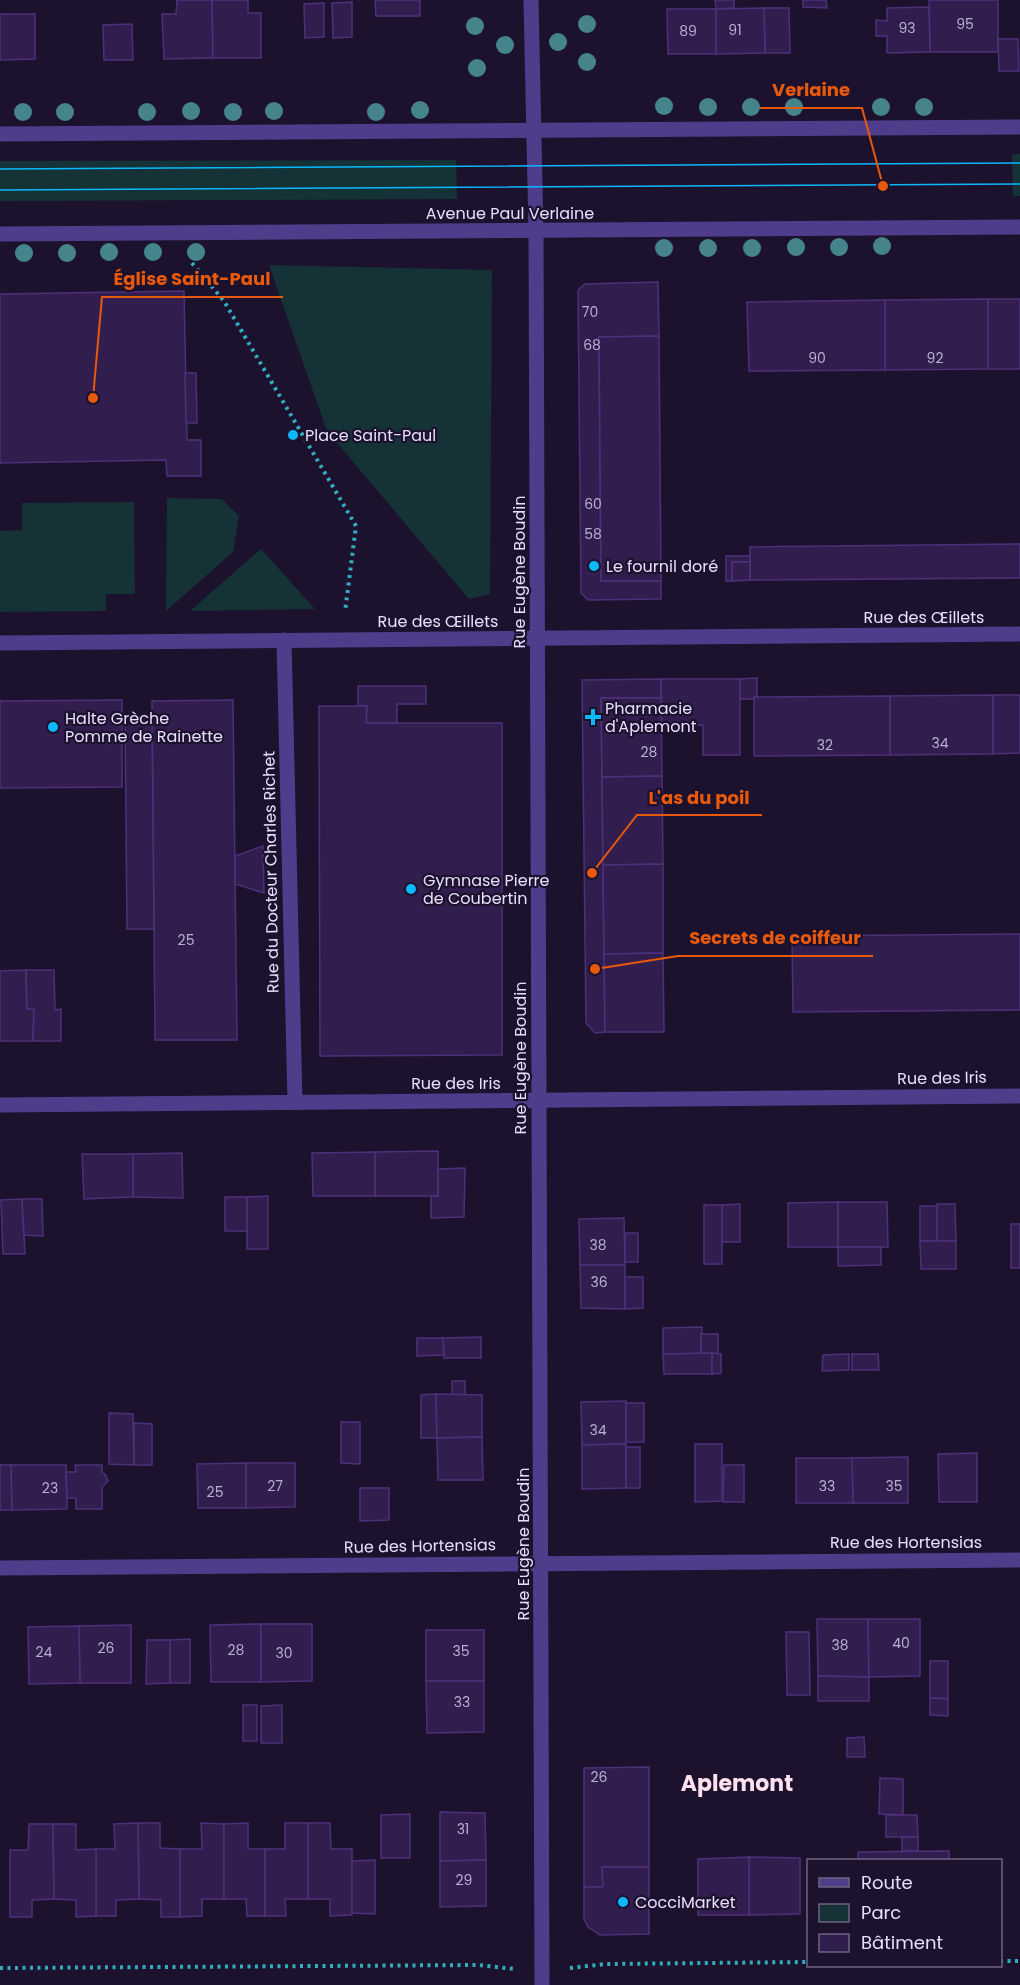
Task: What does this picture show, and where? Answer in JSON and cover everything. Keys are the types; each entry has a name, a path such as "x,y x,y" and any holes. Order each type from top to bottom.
{"street":[{"name":"Rue Eugène Boudin","path":"531,0 536,231 543,1978"},
{"path":"0,134 1020,127"},
{"name":"Avenue Paul Verlaine","path":"0,234 1020,227"},
{"name":"Rue des Œillets","path":"0,643 1020,634"},
{"name":"Rue du Docteur Charles Richet","path":"284,640 295,1102"},
{"name":"Rue des Iris","path":"0,1105 1020,1095"},
{"name":"Rue des Hortensias","path":"0,1568 1020,1560"}],"path":[{"path":"167,233 224,301 356,526 341,640"},
{"path":"1002,1961 1020,1961"},
{"path":"0,1968 478,1965 543,1978 606,1964 807,1962"}],"green space":[{"path":"1012,154 1020,154 1020,196 1013,196"},
{"path":"456,160 457,199 0,201 0,161"},
{"path":"269,265 492,270 490,594 469,599 327,431"},
{"path":"167,498 222,499 239,516 233,552 166,611"},
{"path":"134,502 135,594 106,594 106,611 0,612 0,531 22,530 22,503"},
{"path":"261,549 315,609 190,611"}],"building":[{"path":"177,0 212,0 213,58 164,59 162,14 176,14"},
{"path":"212,0 248,0 248,13 261,13 261,58 213,58"},
{"path":"375,0 420,0 420,16 376,16"},
{"path":"715,0 734,0 734,8 716,9"},
{"path":"803,0 826,0 827,8 803,7"},
{"path":"929,0 998,0 998,52 930,52"},
{"path":"352,2 352,37 333,38 332,3"},
{"path":"324,3 324,37 305,38 304,4"},
{"path":"929,7 930,52 887,53 887,36 876,36 876,20 887,21 887,8"},
{"path":"764,8 789,8 790,53 765,53"},
{"path":"764,8 765,53 716,54 716,9"},
{"path":"667,9 716,9 716,54 668,54"},
{"path":"0,14 35,14 35,59 0,60"},
{"path":"132,24 133,60 104,60 103,25"},
{"path":"998,39 1018,39 1019,71 999,71"},
{"path":"658,282 659,336 599,337 601,581 661,581 661,599 588,600 581,593 578,290 585,284"},
{"path":"184,291 187,440 201,440 201,476 167,476 166,460 0,463 0,294"},
{"path":"988,299 1020,299 1020,369 988,369"},
{"path":"988,299 988,369 885,370 885,300"},
{"path":"885,300 885,370 749,371 747,302"},
{"path":"659,336 661,581 601,581 599,337"},
{"path":"185,373 196,373 197,423 186,423"},
{"path":"1020,544 1020,578 750,580 750,547"},
{"path":"726,556 750,556 750,562 732,562 732,581 726,581"},
{"path":"732,562 750,562 750,580 732,581"},
{"path":"757,678 757,697 740,699 740,679"},
{"path":"661,679 740,679 740,755 703,755 703,725 662,725"},
{"path":"661,679 661,698 601,698 605,1032 595,1033 586,1023 582,680"},
{"path":"358,686 426,686 426,704 397,704 397,723 366,723 367,706 358,706"},
{"path":"993,695 993,754 890,755 890,696"},
{"path":"993,695 1020,695 1020,753 993,754"},
{"path":"890,696 890,755 754,756 754,697"},
{"path":"601,698 661,698 662,776 602,777"},
{"path":"122,700 122,787 0,788 0,701"},
{"path":"233,700 237,1040 155,1040 152,701"},
{"name":"Gymnase Pierre de Coubertin","path":"319,706 367,706 366,723 502,723 502,1055 320,1056"},
{"path":"152,716 154,929 127,929 125,717"},
{"path":"662,776 663,864 603,865 602,777"},
{"path":"263,846 264,893 235,884 235,856"},
{"path":"663,864 663,953 604,954 603,865"},
{"path":"1020,934 1020,1010 793,1012 792,936"},
{"path":"663,953 664,1032 605,1032 604,954"},
{"path":"26,970 27,1009 34,1009 33,1041 0,1041 0,971"},
{"path":"26,970 54,970 55,1010 61,1009 61,1041 33,1041 34,1009 27,1009"},
{"path":"438,1151 438,1196 375,1196 375,1152"},
{"path":"375,1152 375,1196 313,1196 312,1153"},
{"path":"182,1153 183,1198 133,1197 133,1154"},
{"path":"82,1154 133,1154 133,1197 84,1199"},
{"path":"465,1168 464,1217 431,1218 431,1196 438,1196 438,1169"},
{"path":"268,1196 268,1249 247,1249 247,1197"},
{"path":"225,1197 247,1197 247,1231 225,1231"},
{"path":"22,1199 25,1254 3,1254 1,1200"},
{"path":"22,1199 42,1199 43,1236 24,1235"},
{"path":"838,1202 838,1247 788,1247 788,1203"},
{"path":"838,1202 887,1202 888,1247 838,1247"},
{"path":"740,1204 740,1242 722,1242 722,1205"},
{"path":"937,1204 955,1204 956,1241 937,1241"},
{"path":"704,1205 722,1205 722,1264 704,1264"},
{"path":"920,1206 937,1206 937,1241 920,1241"},
{"path":"624,1218 625,1265 580,1265 579,1219"},
{"path":"1011,1224 1020,1224 1020,1268 1011,1268"},
{"path":"625,1233 638,1233 638,1262 625,1262"},
{"path":"920,1241 956,1241 956,1269 921,1269"},
{"path":"838,1247 881,1247 881,1265 838,1266"},
{"path":"580,1265 625,1265 625,1309 581,1308"},
{"path":"625,1277 643,1277 643,1308 625,1309"},
{"path":"702,1327 701,1354 663,1354 663,1328"},
{"path":"701,1334 718,1334 718,1354 701,1354"},
{"path":"481,1337 481,1358 444,1358 443,1338"},
{"path":"417,1338 443,1338 444,1355 417,1356"},
{"path":"712,1353 712,1374 664,1374 663,1354"},
{"path":"712,1353 721,1354 721,1373 712,1374"},
{"path":"849,1354 849,1370 822,1371 823,1355"},
{"path":"852,1354 878,1354 879,1370 852,1370"},
{"path":"452,1381 465,1381 465,1395 452,1395"},
{"path":"436,1394 437,1438 421,1438 421,1395"},
{"path":"436,1394 482,1395 482,1437 437,1438"},
{"path":"626,1401 626,1444 582,1445 581,1402"},
{"path":"626,1403 644,1403 644,1442 626,1442"},
{"path":"109,1413 133,1414 134,1465 109,1464"},
{"path":"341,1422 360,1422 360,1464 341,1463"},
{"path":"134,1423 152,1424 152,1465 134,1465"},
{"path":"482,1437 483,1480 438,1480 437,1438"},
{"path":"626,1444 626,1488 582,1489 582,1445"},
{"path":"695,1444 722,1444 722,1501 695,1502"},
{"path":"626,1447 640,1447 640,1488 626,1488"},
{"path":"977,1453 977,1502 939,1502 938,1454"},
{"path":"908,1457 908,1503 853,1503 852,1458"},
{"path":"796,1458 852,1458 853,1503 796,1503"},
{"path":"246,1463 246,1508 198,1508 197,1464"},
{"path":"246,1463 295,1463 295,1507 246,1508"},
{"path":"0,1465 11,1465 12,1510 0,1510"},
{"path":"11,1465 66,1465 67,1509 12,1510"},
{"path":"75,1465 102,1465 102,1473 108,1481 102,1487 102,1509 76,1509 76,1498 67,1498 66,1472 76,1472"},
{"path":"724,1465 744,1465 744,1502 723,1502"},
{"path":"360,1488 389,1488 389,1520 360,1521"},
{"path":"817,1619 868,1619 869,1677 818,1676"},
{"path":"868,1619 920,1619 920,1676 869,1677"},
{"path":"261,1624 261,1682 211,1682 210,1625"},
{"path":"261,1624 312,1624 312,1681 261,1682"},
{"path":"131,1625 131,1683 80,1683 79,1626"},
{"path":"79,1626 80,1683 29,1684 28,1627"},
{"path":"426,1630 484,1630 484,1681 426,1681"},
{"path":"786,1632 809,1632 810,1695 787,1695"},
{"path":"190,1639 190,1683 170,1683 170,1640"},
{"path":"147,1640 170,1640 170,1683 146,1684"},
{"path":"930,1661 948,1661 948,1699 930,1698"},
{"path":"818,1676 869,1677 869,1701 818,1701"},
{"path":"426,1681 484,1681 484,1732 427,1733"},
{"path":"930,1698 948,1699 948,1716 930,1715"},
{"path":"243,1705 257,1705 257,1741 243,1741"},
{"path":"282,1705 282,1743 261,1743 261,1706"},
{"path":"864,1737 865,1757 847,1757 847,1738"},
{"path":"649,1767 649,1867 602,1867 603,1887 584,1887 584,1768"},
{"path":"880,1778 903,1779 903,1815 879,1814"},
{"path":"440,1812 485,1813 486,1860 440,1861"},
{"path":"410,1814 410,1858 381,1858 381,1815"},
{"path":"886,1815 917,1815 918,1837 886,1837"},
{"path":"138,1823 160,1823 160,1848 180,1849 180,1917 161,1917 161,1900 139,1899"},
{"path":"138,1823 139,1899 116,1900 116,1916 96,1916 96,1849 115,1849 114,1824"},
{"path":"201,1823 224,1824 224,1899 202,1899 202,1916 180,1917 180,1849 202,1849"},
{"path":"248,1823 248,1849 265,1849 265,1916 247,1916 246,1899 224,1899 224,1824"},
{"path":"285,1823 308,1823 308,1899 285,1899 286,1916 265,1916 265,1849 285,1849"},
{"path":"308,1823 330,1823 331,1849 352,1849 352,1915 330,1916 330,1899 308,1899"},
{"path":"29,1824 53,1824 54,1899 32,1900 32,1917 10,1917 10,1850 28,1850"},
{"path":"53,1824 76,1824 76,1850 96,1849 96,1916 76,1917 76,1900 54,1899"},
{"path":"902,1837 918,1837 918,1851 902,1851"},
{"path":"949,1851 949,1859 858,1859 858,1852"},
{"path":"749,1857 800,1858 800,1914 749,1915"},
{"path":"749,1857 749,1915 698,1915 698,1859"},
{"path":"375,1860 375,1914 352,1913 352,1861"},
{"path":"486,1860 486,1906 440,1907 440,1861"},
{"path":"602,1867 649,1867 649,1934 600,1935 588,1927 584,1919 584,1887 603,1887"}],"tram line":[{"path":"0,169 1020,163"},
{"path":"0,190 1020,184"}],"place":[{"name":"Verlaine","path":"883,186"},
{"name":"Église Saint-Paul","path":"93,398"},
{"name":"Place Saint-Paul","path":"293,435"},
{"name":"Le fournil doré","path":"594,566"},
{"name":"Pharmacie d'Aplemont","path":"593,717"},
{"name":"Halte Grèche Pomme de Rainette","path":"53,727"},
{"name":"L'as du poil","path":"592,873"},
{"name":"Gymnase Pierre de Coubertin","path":"411,889"},
{"name":"Secrets de coiffeur","path":"595,969"},
{"name":"CocciMarket","path":"623,1902"}],"district":[{"name":"Aplemont","path":"737,1783"}]}
